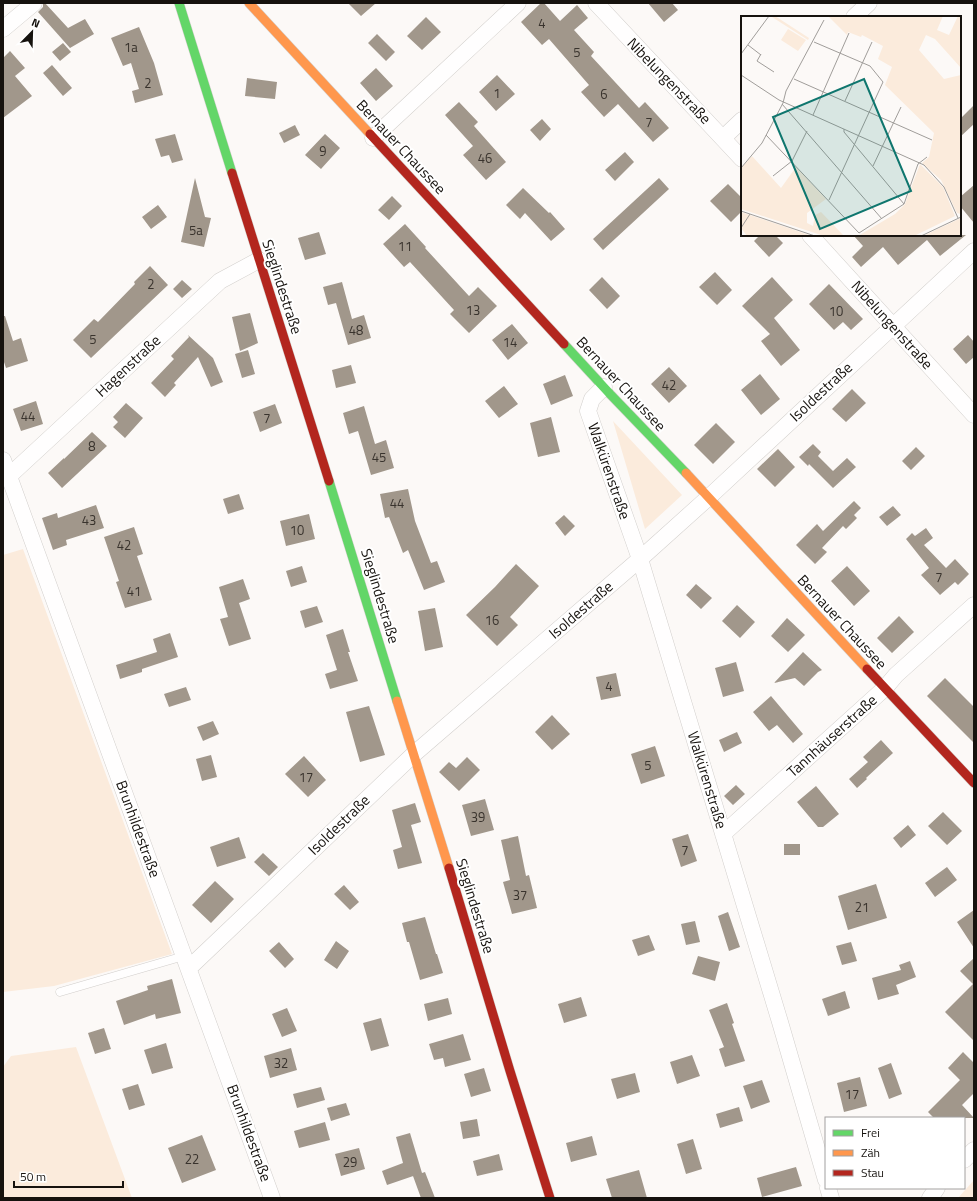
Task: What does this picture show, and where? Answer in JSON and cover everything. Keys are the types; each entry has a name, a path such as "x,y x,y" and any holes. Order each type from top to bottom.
{"street":[{"path":"3,29 34,3"},
{"name":"Sieglindestraße","path":"179,3 258,260 326,471 414,754 550,1198"},
{"name":"Bernauer Chaussee","path":"249,3 604,387 974,783"},
{"path":"373,138 518,3"},
{"name":"Nibelungenstraße","path":"596,3 741,158"},
{"path":"855,16 869,3"},
{"path":"723,138 741,121"},
{"name":"Nibelungenstraße","path":"811,236 974,415"},
{"name":"Isoldestraße","path":"187,962 414,754 640,559 974,251"},
{"name":"Hagenstraße","path":"6,477 220,281 258,260"},
{"name":"Walkürenstraße","path":"604,387 592,398 588,411 640,559 780,1022 825,1177"},
{"name":"Brunhildestraße","path":"3,460 6,477 187,962 272,1198"},
{"name":"Tannhäuserstraße","path":"723,834 885,688 896,675 974,605"},
{"path":"965,1159 974,1150"},
{"path":"930,1198 936,1189"}],"lane":[{"name":"Isoldestraße","path":"60,992 187,962"}],"shaded area":[{"path":"613,421 682,495 645,529"},
{"path":"23,549 172,954 54,986 3,992 3,555"},
{"path":"76,1047 132,1198 3,1198 3,1067 11,1056"},
{"path":"974,1180 974,1198 958,1198"}],"building":[{"path":"43,3 45,3 68,28 85,19 94,34 70,48 38,12 43,7"},
{"path":"348,3 376,3 361,16"},
{"path":"541,3 544,3 560,21 577,5 588,18 574,30 594,52 591,56 639,108 645,102 669,128 653,142 618,104 604,117 581,92 589,85 549,39 542,45 521,22"},
{"path":"648,3 672,3 678,10 664,22"},
{"path":"426,17 441,32 422,50 407,36"},
{"path":"139,27 154,63 163,95 135,103 132,91 139,89 131,63 123,66 111,38"},
{"path":"377,34 395,52 386,61 368,43"},
{"path":"63,43 71,52 60,61 52,52"},
{"path":"10,51 25,68 15,76 32,96 3,118 3,58"},
{"path":"52,65 72,88 63,96 43,73"},
{"path":"376,68 393,86 376,101 360,83"},
{"path":"497,75 515,94 496,111 479,92"},
{"path":"247,78 277,82 275,99 245,96"},
{"path":"459,102 478,122 474,126 506,162 486,180 463,155 473,146 445,115"},
{"path":"974,105 974,124 961,136 961,118"},
{"path":"542,119 551,129 540,141 530,130"},
{"path":"295,125 300,135 284,143 279,133"},
{"path":"175,134 183,160 172,163 169,155 161,157 155,139"},
{"path":"325,134 340,148 321,169 305,155"},
{"path":"625,152 634,162 615,181 605,170"},
{"path":"195,178 205,217 211,218 204,247 181,242"},
{"path":"659,178 669,189 603,250 593,239"},
{"path":"728,184 741,197 741,212 731,222 710,201"},
{"path":"974,185 974,223 961,207 961,196"},
{"path":"523,188 549,213 550,212 565,229 551,241 525,213 520,219 506,205"},
{"path":"392,196 402,206 389,220 378,210"},
{"path":"158,205 167,217 151,229 142,217"},
{"path":"405,224 469,296 478,287 497,306 469,333 450,314 454,310 410,262 404,267 383,244"},
{"path":"319,232 326,254 305,260 298,238"},
{"path":"966,235 940,256 927,240 898,265 883,247 861,267 852,257 863,246 854,236"},
{"path":"759,236 776,236 783,243 769,257 754,241"},
{"path":"150,266 168,285 91,358 73,340 94,319 98,322 135,284 134,282"},
{"path":"715,272 732,290 717,305 699,287"},
{"path":"602,277 620,296 607,309 589,290"},
{"path":"772,277 793,300 774,318 800,350 781,366 761,341 770,334 742,306"},
{"path":"182,280 192,289 182,298 173,289"},
{"path":"342,282 352,319 364,315 371,338 348,345 336,303 328,305 323,287"},
{"path":"829,284 863,319 851,330 843,322 834,330 809,304"},
{"path":"250,313 258,343 240,351 232,317"},
{"path":"3,316 5,316 13,341 21,338 28,361 6,368 3,359"},
{"path":"512,324 528,343 508,360 492,340"},
{"path":"188,335 213,358 223,382 211,387 198,357 174,383 176,385 165,397 151,383 174,359 171,356 189,337"},
{"path":"968,335 974,342 974,357 966,364 953,349"},
{"path":"248,350 255,374 242,378 235,354"},
{"path":"351,365 356,383 336,388 332,370"},
{"path":"669,367 687,386 669,403 651,384"},
{"path":"760,374 780,399 761,415 741,390"},
{"path":"565,375 573,396 551,405 543,384"},
{"path":"504,386 518,404 499,418 485,401"},
{"path":"852,389 866,403 846,422 832,409"},
{"path":"36,401 43,424 21,431 13,409"},
{"path":"126,403 143,418 125,438 113,427 118,422 113,417"},
{"path":"275,404 282,423 260,432 253,412"},
{"path":"364,406 375,444 386,440 394,468 371,475 358,431 349,434 343,413"},
{"path":"551,417 560,452 538,457 530,423"},
{"path":"716,423 735,442 713,464 694,445"},
{"path":"92,432 107,446 62,488 48,473"},
{"path":"813,444 821,452 818,456 833,471 847,458 856,467 833,488 809,464 808,466 799,457"},
{"path":"916,447 925,456 911,470 902,461"},
{"path":"778,449 795,467 775,487 757,469"},
{"path":"408,489 415,521 431,563 437,561 445,582 424,590 408,550 403,553 389,517 385,518 380,494"},
{"path":"239,494 244,509 228,514 223,499"},
{"path":"854,501 861,508 854,515 857,518 846,529 843,526 822,548 827,552 815,564 796,545 817,524 823,531"},
{"path":"96,505 104,528 66,540 67,545 53,550 42,518 57,513 58,518"},
{"path":"893,506 901,515 887,526 879,517"},
{"path":"309,514 315,539 286,546 280,521"},
{"path":"564,515 575,526 565,536 555,523"},
{"path":"134,527 143,554 137,556 152,600 125,608 116,582 119,581 104,537"},
{"path":"926,528 933,538 924,545 946,568 955,559 969,574 958,585 955,582 940,595 921,575 929,568 906,539 912,533 915,536"},
{"path":"516,564 539,586 510,617 518,625 497,646 466,615"},
{"path":"302,566 307,582 291,587 286,571"},
{"path":"847,566 870,591 854,606 831,581"},
{"path":"243,579 250,599 239,603 251,639 229,646 220,619 228,617 219,587"},
{"path":"696,584 712,598 701,609 686,595"},
{"path":"737,605 755,622 740,638 722,621"},
{"path":"317,606 323,622 305,628 300,611"},
{"path":"435,608 443,647 425,651 418,611"},
{"path":"899,616 914,632 892,653 877,638"},
{"path":"787,618 805,635 788,652 771,636"},
{"path":"343,629 350,652 348,652 358,681 330,689 325,674 337,670 326,635"},
{"path":"170,633 178,657 142,669 142,672 120,679 116,665 157,652 153,639"},
{"path":"803,652 822,670 804,686 795,678 774,683"},
{"path":"736,662 744,691 723,697 715,668"},
{"path":"616,673 621,696 601,700 596,677"},
{"path":"945,678 974,707 974,743 927,696"},
{"path":"186,687 191,700 169,707 164,694"},
{"path":"771,696 803,734 793,743 777,725 769,731 753,712"},
{"path":"369,706 385,755 360,762 346,712"},
{"path":"552,715 570,734 552,750 535,732"},
{"path":"213,721 219,734 203,741 197,727"},
{"path":"737,732 742,743 724,752 719,740"},
{"path":"881,740 893,753 857,788 849,779 868,762 863,757"},
{"path":"655,746 665,776 641,784 631,754"},
{"path":"211,755 217,777 202,781 196,759"},
{"path":"304,756 326,780 308,797 285,774"},
{"path":"467,757 480,770 459,791 439,772 449,762 456,768"},
{"path":"736,785 745,794 733,805 724,796"},
{"path":"816,786 839,814 823,827 818,827 797,802"},
{"path":"485,799 494,830 471,836 462,805"},
{"path":"415,803 421,822 411,825 422,863 398,869 393,850 402,847 392,810"},
{"path":"943,812 962,831 947,845 928,826"},
{"path":"908,825 916,835 901,848 893,838"},
{"path":"688,834 697,861 681,867 672,839"},
{"path":"518,836 526,876 529,875 537,908 512,914 503,882 510,880 501,840"},
{"path":"239,837 246,858 217,867 210,847"},
{"path":"784,844 800,844 800,855 784,855"},
{"path":"263,853 278,867 269,876 254,862"},
{"path":"947,867 957,880 935,897 925,883"},
{"path":"215,881 234,899 211,923 192,905"},
{"path":"876,884 887,918 848,930 838,896"},
{"path":"344,885 359,902 350,910 334,894"},
{"path":"974,910 974,948 957,922"},
{"path":"728,912 740,947 729,951 718,916"},
{"path":"425,917 443,973 420,980 402,923"},
{"path":"695,921 700,942 686,945 681,924"},
{"path":"649,935 655,950 638,956 632,940"},
{"path":"336,941 349,951 337,969 324,960"},
{"path":"279,942 294,959 285,968 269,951"},
{"path":"851,942 857,961 842,965 836,946"},
{"path":"698,956 720,962 715,981 692,974"},
{"path":"974,958 974,1041 945,1012 973,984 960,971"},
{"path":"910,961 916,977 896,985 899,994 878,1000 872,978 901,970 899,965"},
{"path":"172,979 181,1013 156,1019 155,1014 124,1025 116,1001 148,990 147,986"},
{"path":"845,991 850,1008 828,1016 822,999"},
{"path":"581,997 587,1016 564,1023 558,1004"},
{"path":"448,998 452,1014 428,1021 424,1004"},
{"path":"727,1003 734,1023 732,1024 745,1061 725,1067 719,1049 724,1047 709,1010"},
{"path":"287,1008 297,1031 282,1037 272,1014"},
{"path":"381,1018 389,1046 371,1051 363,1023"},
{"path":"104,1028 111,1049 95,1054 88,1033"},
{"path":"463,1034 471,1060 445,1067 443,1058 434,1060 429,1044"},
{"path":"166,1043 173,1068 152,1074 144,1050"},
{"path":"291,1048 297,1070 270,1078 264,1056"},
{"path":"963,1052 974,1063 974,1093 962,1105 974,1118 933,1117 928,1112 960,1080 948,1068"},
{"path":"692,1055 700,1076 677,1084 670,1062"},
{"path":"891,1063 902,1094 889,1099 878,1068"},
{"path":"484,1068 491,1091 471,1097 464,1074"},
{"path":"635,1073 640,1092 617,1099 611,1079"},
{"path":"860,1077 867,1106 844,1112 837,1083"},
{"path":"762,1080 770,1102 751,1109 743,1086"},
{"path":"138,1084 145,1105 129,1110 122,1089"},
{"path":"321,1087 325,1100 297,1108 293,1094"},
{"path":"346,1103 350,1115 331,1121 327,1108"},
{"path":"739,1107 743,1121 720,1128 716,1114"},
{"path":"477,1119 480,1136 463,1139 460,1122"},
{"path":"325,1122 330,1140 299,1148 294,1131"},
{"path":"410,1133 422,1173 387,1185 382,1171 403,1163 396,1137"},
{"path":"202,1135 216,1170 182,1183 168,1148"},
{"path":"592,1136 597,1155 571,1162 566,1143"},
{"path":"693,1139 702,1169 686,1174 677,1144"},
{"path":"359,1148 365,1169 341,1176 335,1154"},
{"path":"499,1154 503,1170 477,1176 473,1161"},
{"path":"796,1167 802,1186 762,1197 757,1178"},
{"path":"639,1170 647,1198 612,1198 606,1179"},
{"path":"425,1172 435,1198 421,1198 413,1176"}],"traffic: fast":[{"path":"179,3 232,173"},
{"path":"564,344 686,473"},
{"path":"329,481 397,701"}],"traffic: slow":[{"path":"249,3 370,134"},
{"path":"686,473 867,669"},
{"path":"397,701 449,868"}],"traffic: jam":[{"path":"370,134 564,344"},
{"path":"232,173 329,481"},
{"path":"867,669 974,783"},
{"path":"449,868 550,1198"}]}
